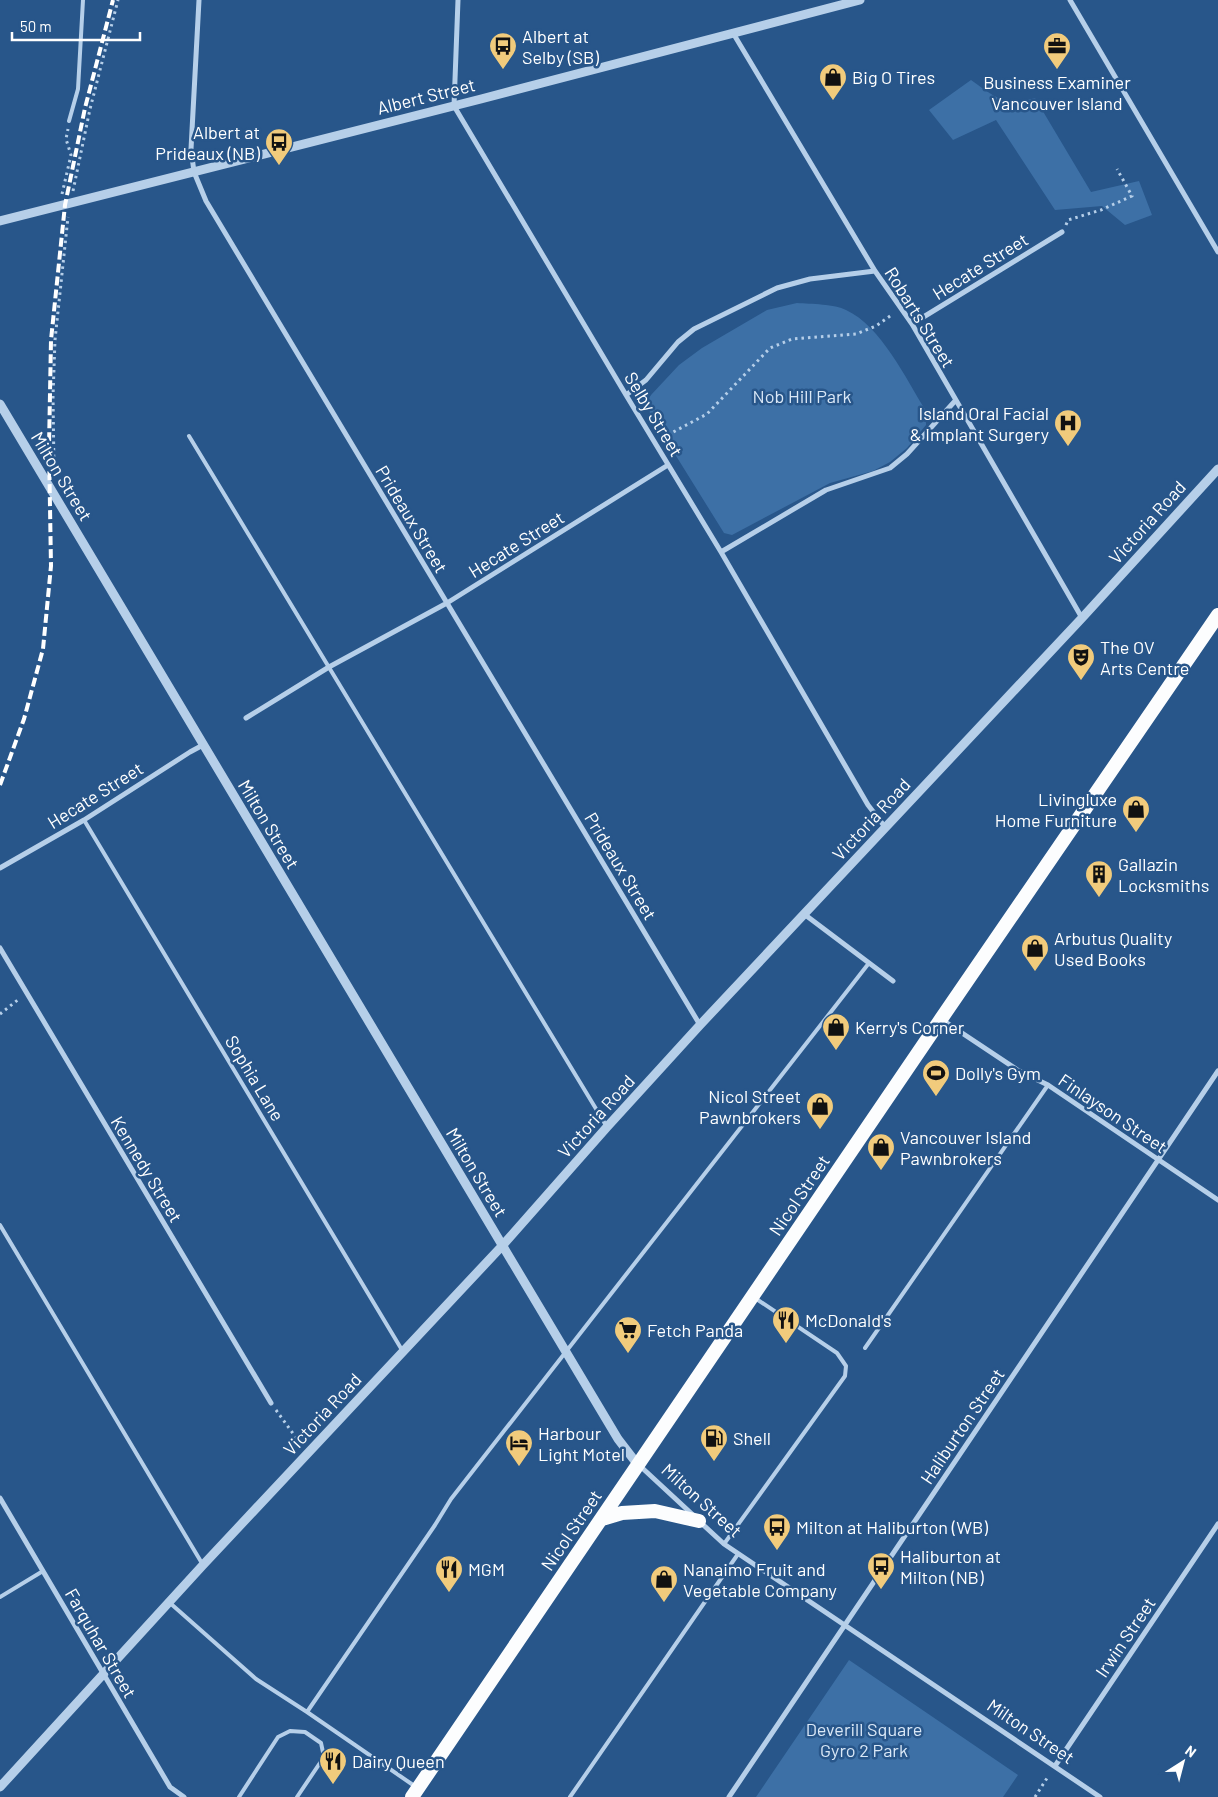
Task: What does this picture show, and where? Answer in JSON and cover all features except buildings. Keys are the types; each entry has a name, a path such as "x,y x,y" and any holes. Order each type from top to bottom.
{"highway":[{"name":"Nicol Street","path":"415,1793 1218,615"},
{"path":"602,1518 622,1513 655,1511 699,1521"}],"street":[{"name":"Prideaux Street","path":"199,0 191,149 194,172 206,201 700,1025"},
{"path":"454,106 458,0"},
{"name":"Albert Street","path":"0,221 454,106 860,0"},
{"path":"1070,0 1218,252"},
{"name":"Robarts Street","path":"733,32 875,270 912,324 1082,618"},
{"name":"Selby Street","path":"454,106 721,552 868,805 885,827"},
{"name":"Hecate Street","path":"912,324 1062,232"},
{"path":"626,396 646,380 678,342 694,329 777,288 810,279 875,270"},
{"path":"721,552 826,490 890,468 907,454 955,400"},
{"name":"Milton Street","path":"0,404 618,1439 638,1465 724,1544 1100,1797"},
{"name":"Hecate Street","path":"246,718 329,668 447,603 668,466"},
{"name":"Victoria Road","path":"0,1787 402,1350 502,1246 700,1025 1082,618 1218,469"},
{"name":"Hecate Street","path":"0,868 84,820 203,745"},
{"path":"804,914 893,981"},
{"name":"Kennedy Street","path":"0,948 271,1403"},
{"name":"Finlayson Street","path":"941,1019 1018,1071 1048,1086 1218,1200"},
{"name":"Haliburton Street","path":"728,1797 1218,1071"},
{"name":"Farquhar Street","path":"0,1498 170,1787 184,1797"},
{"name":"Irwin Street","path":"1054,1766 1218,1524"}],"lane":[{"path":"69,121 78,89 83,0"},
{"path":"190,436 607,1127"},
{"name":"Sophia Lane","path":"84,820 402,1350"},
{"path":"308,1712 451,1499 869,963"},
{"path":"865,1348 1048,1086"},
{"path":"0,1225 203,1565"},
{"path":"724,1544 845,1376 846,1366 837,1353 752,1296"},
{"path":"570,1797 738,1554"},
{"path":"0,1597 43,1571"},
{"path":"170,1603 256,1679 308,1712 415,1793"},
{"path":"239,1797 278,1737 290,1731 304,1732 320,1744 324,1756 297,1797"}],"path":[{"path":"53,493 55,340 70,204 90,109 118,0"},
{"path":"59,207 71,154 66,139 69,121"},
{"path":"1068,220 1101,210 1132,196 1117,169"},
{"path":"654,442 706,414 770,348 792,340 856,334 876,326 901,308"},
{"path":"0,1014 26,993"},
{"path":"271,1403 308,1454"},
{"path":"1035,1797 1054,1766"}],"green space":[{"path":"971,80 994,96 1007,101 1024,101 1035,98 1091,192 1139,181 1152,215 1125,225 1102,206 1055,210 996,120 953,140 929,110"},
{"name":"Nob Hill Park","path":"797,303 841,308 859,318 870,328 892,354 926,411 926,425 907,448 890,462 873,471 830,483 732,535 724,533 650,414 648,400 679,365 702,348 767,310"},
{"name":"Deverill Square Gyro 2 Park","path":"849,1660 1018,1775 1003,1797 756,1797"}],"railway":[{"path":"0,785 24,719 43,649 51,566 49,447 51,340 65,205 85,108 113,0"}],"place":[{"name":"Albert at Selby (SB)","path":"503,70"},
{"name":"Business Examiner Vancouver Island","path":"1057,70"},
{"name":"Big O Tires","path":"833,101"},
{"name":"Albert at Prideaux (NB)","path":"279,166"},
{"name":"Island Oral Facial & Implant Surgery","path":"1068,447"},
{"name":"The OV Arts Centre","path":"1081,681"},
{"name":"Livingluxe Home Furniture","path":"1136,833"},
{"name":"Gallazin Locksmiths","path":"1099,898"},
{"name":"Arbutus Quality Used Books","path":"1035,972"},
{"name":"Kerry's Corner","path":"836,1051"},
{"name":"Dolly's Gym","path":"936,1097"},
{"name":"Nicol Street Pawnbrokers","path":"820,1130"},
{"name":"Vancouver Island Pawnbrokers","path":"881,1171"},
{"name":"McDonald's","path":"786,1344"},
{"name":"Fetch Panda","path":"628,1354"},
{"name":"Shell","path":"714,1462"},
{"name":"Harbour Light Motel","path":"519,1467"},
{"name":"Milton at Haliburton (WB)","path":"777,1551"},
{"name":"Haliburton at Milton (NB)","path":"881,1590"},
{"name":"MGM","path":"449,1593"},
{"name":"Nanaimo Fruit and Vegetable Company","path":"664,1603"},
{"name":"Dairy Queen","path":"333,1785"}]}
